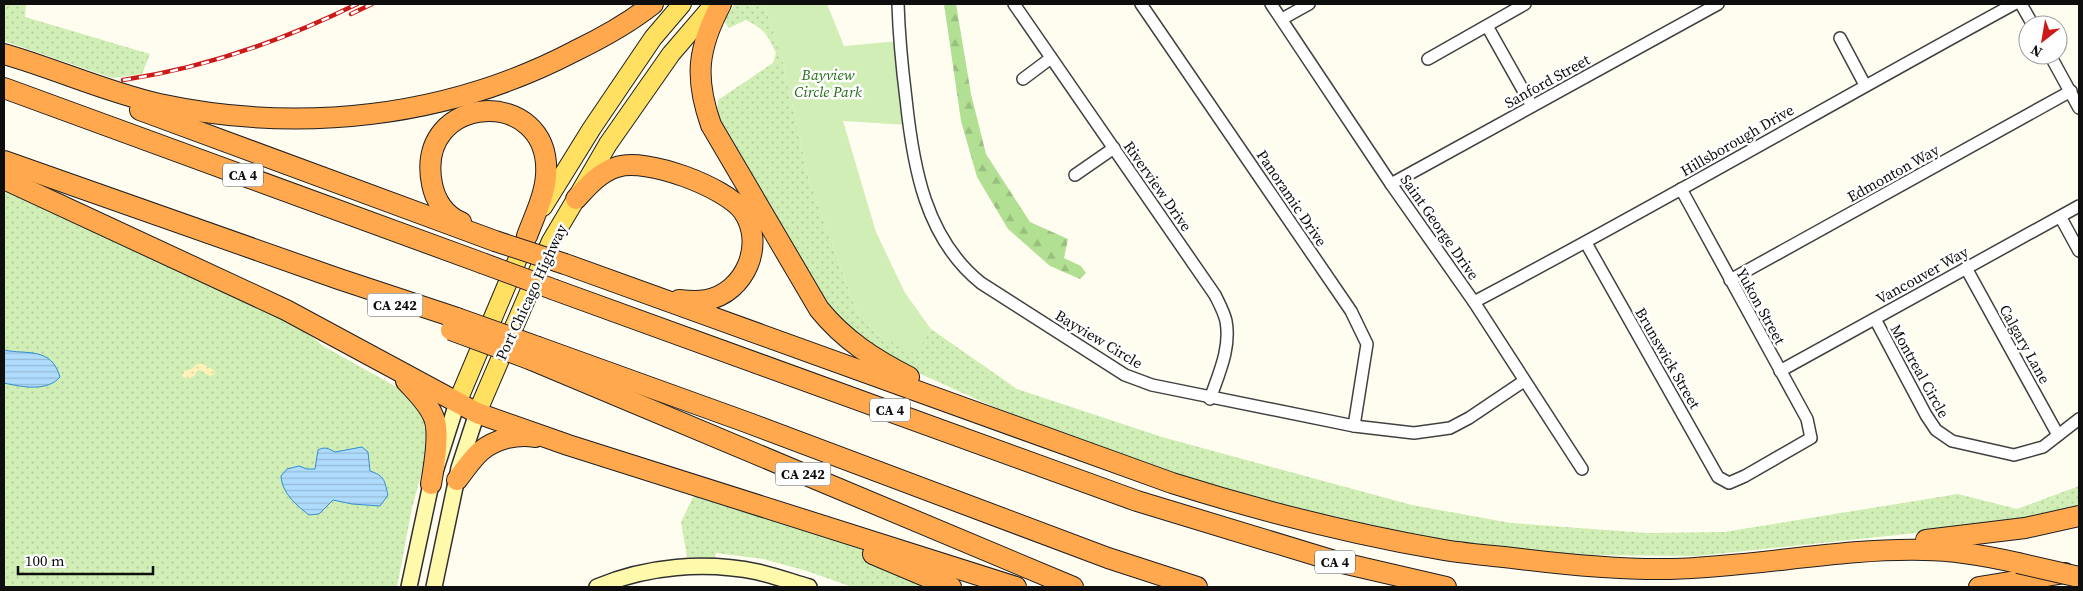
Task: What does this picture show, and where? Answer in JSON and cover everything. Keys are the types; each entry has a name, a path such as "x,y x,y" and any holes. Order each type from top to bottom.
{"highway":[{"path":"4,55 124,95 188,110 256,118 331,118 401,110 496,86 555,62 586,46 615,30 652,4"},
{"path":"721,4 704,43 701,60 700,92 705,108 721,145 819,309 846,338 882,363 945,396 1048,439"},
{"path":"4,55 89,91 496,239 525,242 565,264 1163,480 1226,500 1339,529 1445,550 1572,565 1669,569 1873,551 1926,550 1987,556 2079,577"},
{"name":"CA 4","path":"4,88 1136,501 1321,558 1446,587"},
{"path":"496,239 450,216 438,202 434,193 430,165 432,152 437,140 455,120 469,114 496,110 511,114 525,123 536,135 544,149 546,176 525,242"},
{"name":"CA 242","path":"4,161 339,279 535,353 1074,587"},
{"path":"576,199 592,181 617,167 632,164 645,165 720,191 733,200 744,212 750,226 752,255 741,279 732,288 720,296 692,301 638,290"},
{"path":"4,179 286,310 477,413 568,446 1016,587"},
{"path":"535,353 746,422 1108,558 1197,587"},
{"path":"396,371 422,398 435,420 436,447 432,484"},
{"path":"457,480 482,449 490,443 515,436 530,436 568,446"},
{"path":"718,494 909,568 951,587"},
{"path":"1760,562 1872,546 2025,528 2079,516"},
{"path":"1980,587 2056,576 2079,570"}],"main road":[{"name":"Port Chicago Highway","path":"457,403 525,242 552,190 652,38 682,4"},
{"name":"Port Chicago Highway","path":"477,413 552,241 576,199 608,144 671,54 714,4"}],"street":[{"name":"Bayview Circle","path":"898,4 899,41 915,166 929,213 954,257 981,284 1126,375 1152,386 1210,398 1354,426 1414,432 1450,428 1469,418 1524,381"},
{"name":"Riverview Drive","path":"1014,4 1215,295 1226,319 1226,352 1210,398"},
{"name":"Panoramic Drive","path":"1141,4 1351,311 1361,330 1367,344 1354,426"},
{"name":"Saint George Drive","path":"1271,4 1391,184 1474,302 1582,469"},
{"path":"1282,19 1309,4"},
{"path":"1428,59 1525,4"},
{"name":"Sanford Street","path":"1391,184 1718,4"},
{"name":"Hillsborough Drive","path":"1474,302 1586,243 1865,85 2014,4"},
{"path":"2021,4 2027,15"},
{"path":"1486,26 1532,106"},
{"path":"1840,38 1865,85"},
{"path":"1023,79 1051,58"},
{"path":"2056,65 2079,108"},
{"name":"Edmonton Way","path":"1730,280 2070,91"},
{"path":"1075,176 1114,148"},
{"name":"Yukon Street","path":"1681,189 1807,419 1811,438"},
{"name":"Vancouver Way","path":"1780,371 1966,268 2061,218 2079,206"},
{"path":"2061,218 2079,251"},
{"name":"Brunswick Street","path":"1586,243 1718,477 1729,483 1745,476 1811,438"},
{"name":"Calgary Lane","path":"1966,268 2058,435"},
{"name":"Montreal Circle","path":"1874,319 1926,415 1936,430 1952,440 2014,455 2043,447 2079,419"},
{"name":"Port Chicago Highway","path":"409,587 432,484 457,403"},
{"name":"Port Chicago Highway","path":"434,587 457,480 477,413"},
{"path":"597,587 644,573 672,567 688,567 727,568 758,572 809,587"}],"green space":[{"path":"4,4 26,4 25,17 150,54 142,74 112,78 4,41"},
{"path":"735,4 764,4 781,54 809,180 857,312 880,336 916,353 931,329 1017,389 1162,437 1412,505 1511,523 1647,533 1724,532 1958,494 2017,509 2079,486 2079,509 2021,522 1697,556 1570,555 1454,544 1328,521 1167,474 1025,421 905,367 846,326 817,291 719,123 717,115 718,100 773,63 776,53 765,33 746,20 729,28 723,20"},
{"name":"Bayview Circle Park","path":"764,4 827,4 844,46 899,41 909,125 843,121 876,232 905,293 931,329 916,354 880,336 857,312 809,180 781,54"},
{"path":"944,4 956,4 971,94 986,154 1030,222 1068,239 1064,258 1081,266 1086,273 1080,279 1050,266 1008,229 977,177 961,121"},
{"path":"4,185 303,329 323,346 402,390 417,402 427,427 425,460 412,508 397,587 4,587"},
{"path":"698,487 909,568 951,587 852,587 807,571 763,559 716,553 715,558 687,557 681,522"}],"sand":[{"path":"197,364 203,364 215,371 215,374 210,376 199,370 194,376 187,379 182,376 184,371 192,369"}],"water":[{"path":"4,350 44,356 51,360 60,377 55,382 41,387 26,387 4,383"},
{"path":"362,447 368,452 370,471 379,475 386,486 388,495 380,506 352,504 333,500 319,514 309,515 295,503 284,488 281,476 287,469 299,466 315,469 318,450 327,448 335,452"}],"railway":[{"path":"123,80 184,68 243,51 300,30 357,4"},
{"path":"351,14 372,4"}]}
